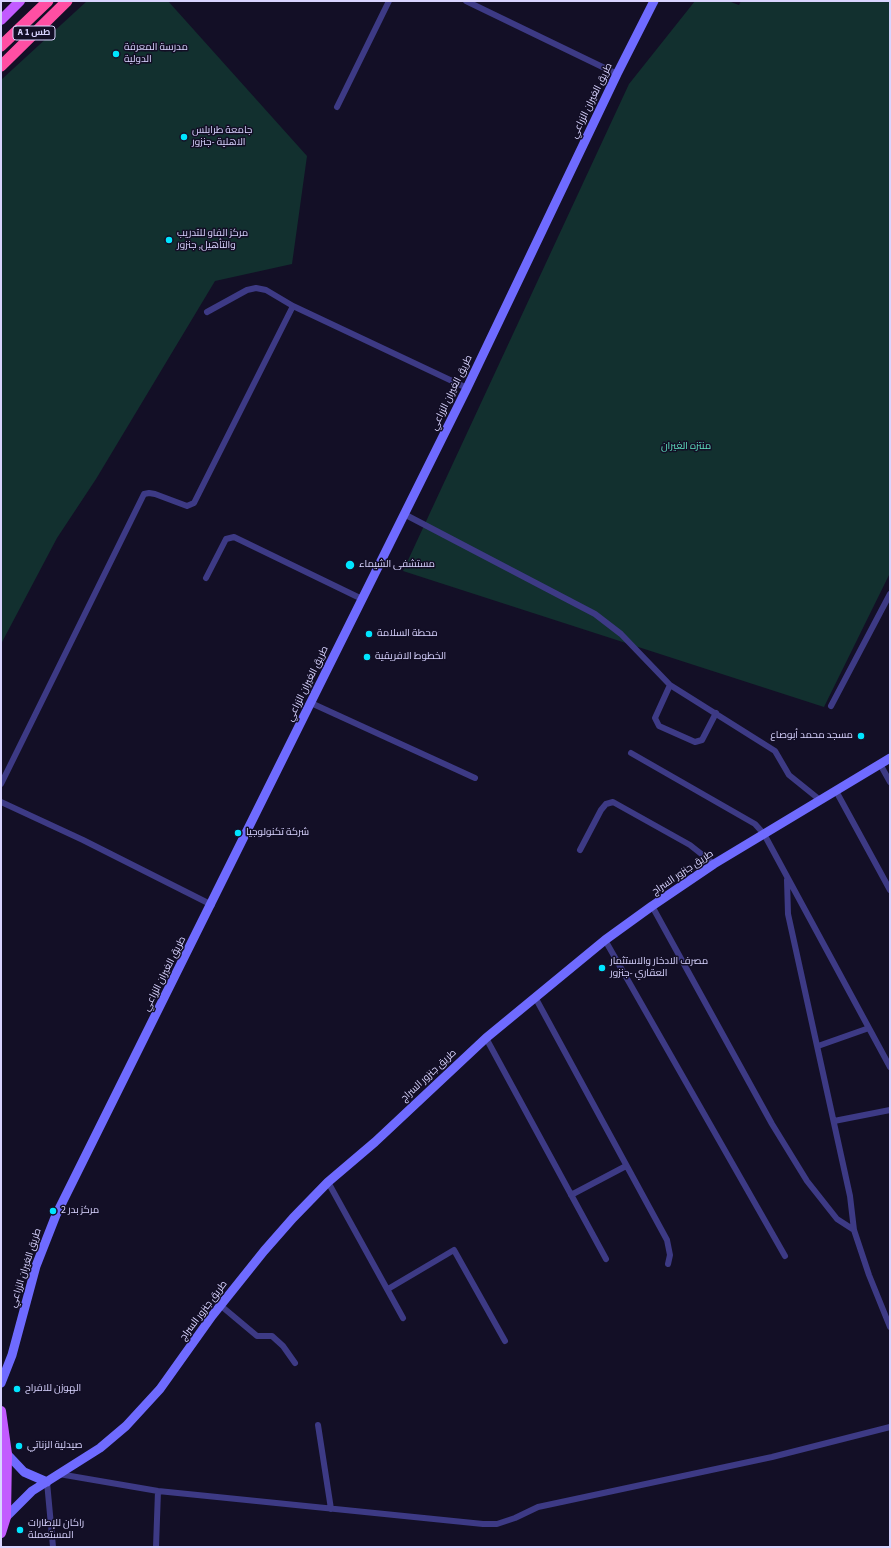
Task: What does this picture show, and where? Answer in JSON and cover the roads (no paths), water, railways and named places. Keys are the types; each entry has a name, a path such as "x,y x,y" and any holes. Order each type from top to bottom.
{"highway":[{"name":"A 1 طس","path":"1,46 48,1"},
{"name":"A 1 طس","path":"1,66 67,1"}],"main road":[{"path":"1,20 20,1"},
{"path":"1,1411 7,1454 6,1517 1,1533"}],"street":[{"path":"337,107 389,1"},
{"path":"466,1 577,53 617,74"},
{"name":"طريق الغيران الزراعي","path":"1,1383 12,1355 28,1292 56,1215 212,905 467,388 617,74 654,1"},
{"path":"207,312 247,290 256,288 266,290 294,306 467,388"},
{"path":"1,784 144,494 155,494 187,506 194,503 294,306"},
{"path":"404,514 595,614 621,634 670,685 776,751 789,774 820,800"},
{"path":"206,578 226,539 234,537 362,599"},
{"path":"831,706 890,594"},
{"path":"670,685 655,718 659,726 695,742 702,740 716,713"},
{"path":"311,703 475,778"},
{"path":"631,753 755,824 764,834 787,880 890,1067"},
{"name":"طريق جنزور السراج","path":"6,1517 25,1497 114,1438 160,1389 220,1305 279,1234 328,1182 374,1142 486,1038 605,940 652,906 714,864 890,758"},
{"path":"880,764 890,782"},
{"path":"836,791 890,890"},
{"path":"1,802 83,840 212,905"},
{"path":"580,850 601,810 606,804 612,802 690,845 714,864"},
{"path":"787,880 788,914 850,1196 854,1230 869,1275 890,1327"},
{"path":"652,906 772,1124 807,1181 837,1219 854,1230"},
{"path":"605,940 785,1256"},
{"path":"535,997 667,1240 670,1254 668,1264"},
{"path":"818,1046 869,1028"},
{"path":"486,1038 606,1259"},
{"path":"834,1121 890,1110"},
{"path":"571,1195 626,1166"},
{"path":"328,1182 403,1318"},
{"path":"388,1289 454,1250 505,1341"},
{"path":"220,1305 257,1336 272,1336 283,1346 295,1363"},
{"path":"1,1362 12,1355"},
{"path":"318,1425 331,1509"},
{"path":"59,1474 158,1490 331,1509 482,1524 497,1524 515,1518 538,1507 772,1457 890,1427"},
{"path":"7,1454 24,1472 47,1482 53,1547"},
{"path":"156,1547 158,1490"}],"place":[{"name":"مدرسة المعرفة الدولية","path":"116,54"},
{"name":"جامعة طرابلس الاهلية -جنزور","path":"184,137"},
{"name":"مركز الفاو للتدريب والتأهيل, جنزور","path":"169,240"},
{"name":"مستشفى الشيماء","path":"350,565"},
{"name":"محطة السلامة","path":"369,634"},
{"name":"الخطوط الافريقية","path":"367,657"},
{"name":"مسجد محمد أبوصاع","path":"861,736"},
{"name":"شركة تكنولوجيا","path":"238,833"},
{"name":"مصرف الادخار والاستثمار العقاري -جنزور","path":"602,968"},
{"name":"مركز بدر 2","path":"53,1211"},
{"name":"الهوزن للافراح","path":"17,1389"},
{"name":"صيدلية الزناتي","path":"19,1446"},
{"name":"راكان للإطارات المستعملة","path":"20,1530"}],"park label":[{"name":"منتزه الغيران","path":"686,447"}]}
